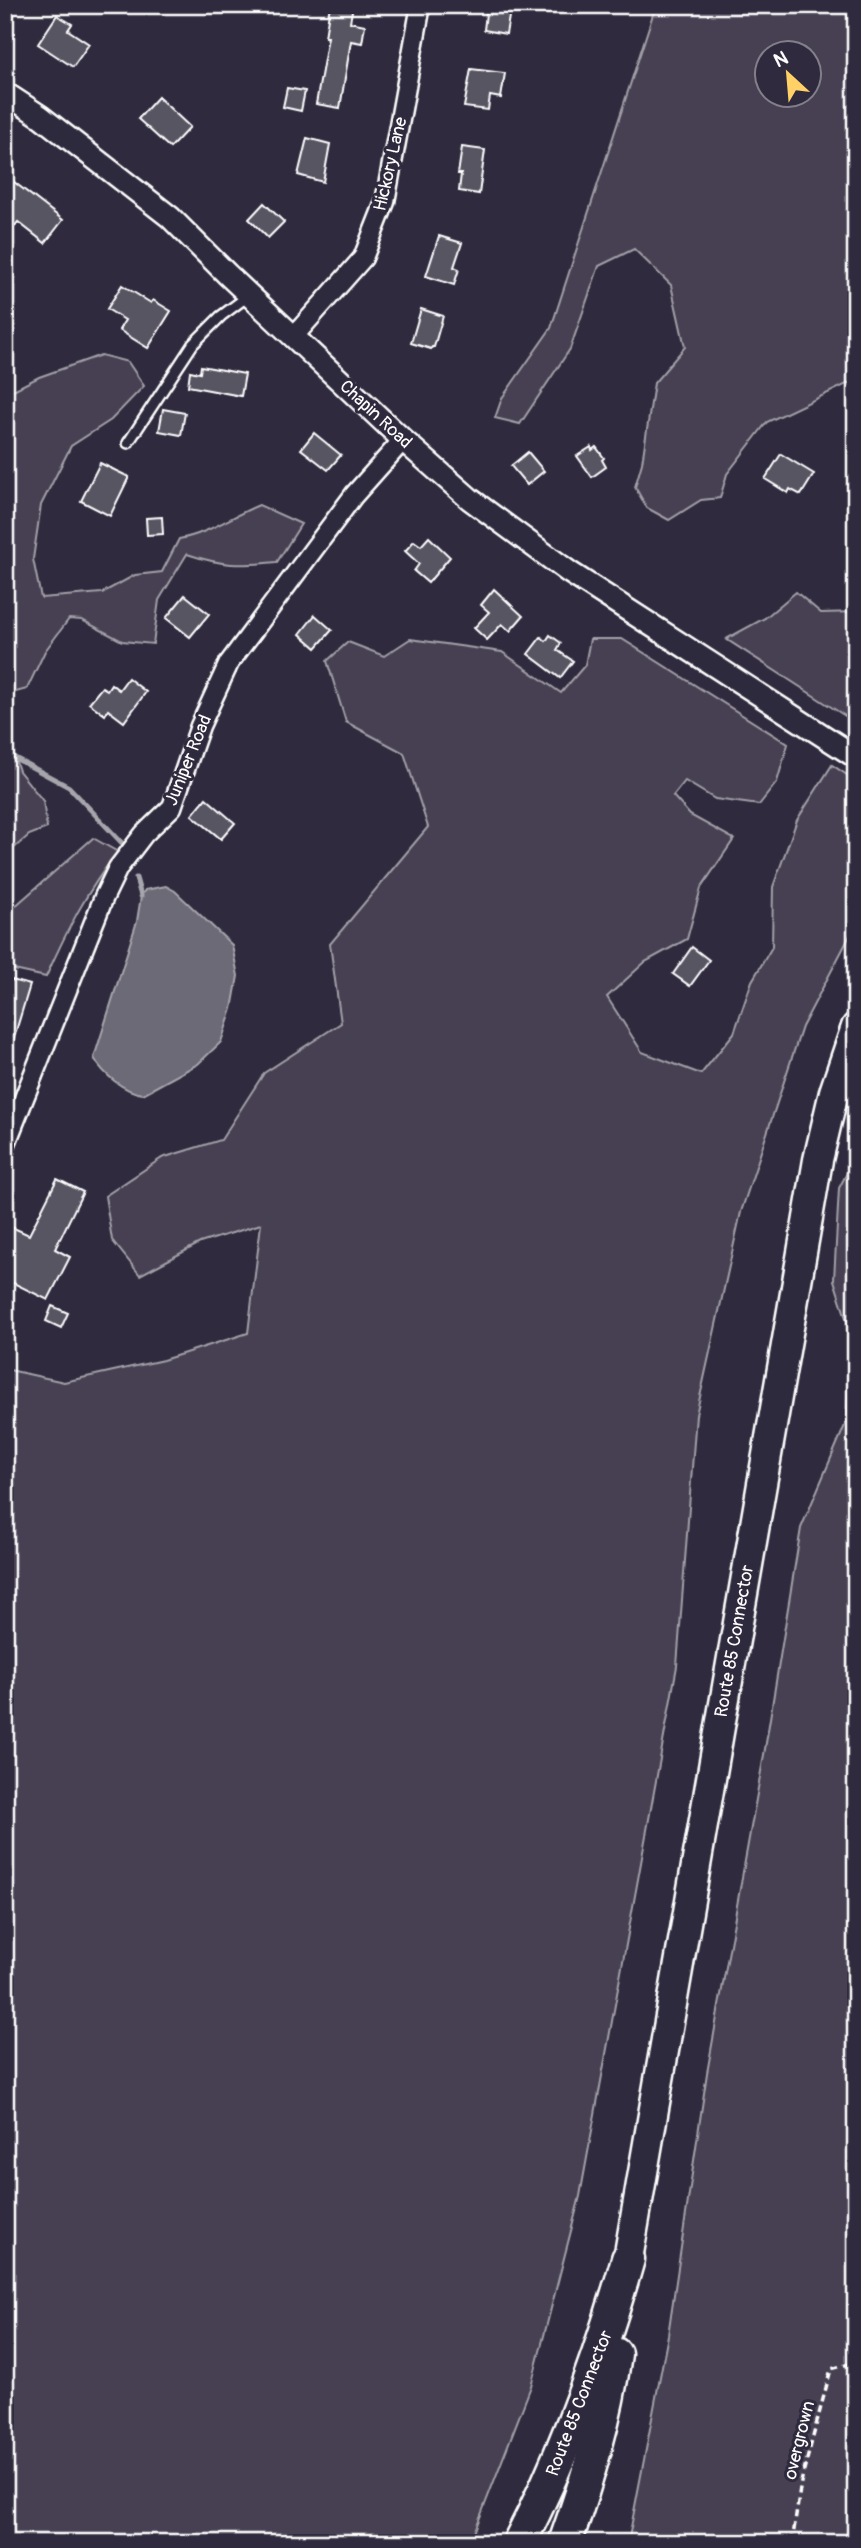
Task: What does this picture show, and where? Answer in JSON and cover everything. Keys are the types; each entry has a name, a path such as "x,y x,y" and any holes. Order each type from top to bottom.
{"highway":[{"name":"Route 85 Connector","path":"519,2543 582,2404 628,2259"},
{"name":"Route 85 Connector","path":"565,2543 605,2414 628,2259"}],"main road":[{"name":"Route 85 Connector","path":"628,2259 818,1160 834,1092 856,1027"}],"street":[{"name":"Hickory Lane","path":"294,336 363,258 384,202 421,5"},
{"name":"Chapin Road","path":"5,93 40,116 170,217 402,440 470,499 535,549 856,757"},
{"name":"Juniper Road","path":"5,1146 104,897 118,867 144,834 172,807 201,726 229,663 354,495 402,440"}],"lane":[{"path":"128,443 193,344 221,316 250,295"}],"path":[{"name":"overgrown","path":"792,2543 802,2482 831,2369 856,2362"}],"shaded area":[{"path":"656,5 856,5 856,389 853,381 767,422 727,474 720,498 701,500 669,520 647,508 635,487 642,463 654,383 685,347 671,285 634,249 599,266 570,349 520,424 495,418 502,398 551,328"},
{"path":"101,355 128,362 144,386 111,420 71,446 41,505 33,559 41,598 102,593 135,575 162,572 179,539 210,529 259,505 301,524 277,562 231,564 187,554 159,600 153,644 122,641 82,620 69,619 45,651 27,689 5,695 5,394 39,377"},
{"path":"796,592 821,613 856,612 856,723 726,639 765,618"},
{"path":"410,639 502,652 561,693 585,665 590,639 622,639 788,744 777,782 759,805 715,799 685,781 673,796 690,815 734,839 701,888 687,939 645,962 607,997 642,1052 701,1074 734,1033 752,981 772,947 773,887 797,820 832,765 856,781 856,924 802,1027 741,1212 696,1415 677,1666 580,2196 531,2386 470,2543 5,2543 5,1369 64,1382 163,1360 248,1333 261,1224 200,1243 140,1275 112,1240 105,1196 162,1158 221,1140 264,1073 341,1023 330,944 428,827 404,753 346,722 327,661 348,642 384,656"},
{"path":"5,727 19,771 43,801 47,828 29,835 5,856"},
{"path":"93,838 118,852 96,881 78,912 46,977 5,968 5,915"},
{"path":"166,886 175,891 232,945 238,976 232,1009 221,1042 198,1064 143,1094 129,1090 115,1081 94,1058 137,921 141,896 145,890"},
{"path":"856,1156 856,2543 628,2543 668,2335 707,2073 801,1528 846,1423 852,1337 834,1280 839,1188"}],"building":[{"path":"330,5 353,5 350,22 365,25 362,43 351,41 340,108 316,104 328,37 325,37"},
{"path":"487,5 511,5 506,34 484,30"},
{"path":"57,15 72,24 68,30 89,44 73,67 38,44"},
{"path":"471,69 505,73 501,98 490,96 488,110 464,107"},
{"path":"287,88 305,91 301,111 283,107"},
{"path":"158,97 190,127 170,148 138,119"},
{"path":"307,138 330,144 323,182 298,175"},
{"path":"462,147 485,150 479,194 459,191 461,174 458,174"},
{"path":"5,175 63,220 45,243 18,222 5,238"},
{"path":"264,203 284,222 268,238 249,219"},
{"path":"439,236 462,243 454,267 459,269 454,285 426,276"},
{"path":"122,285 151,303 153,300 171,311 148,348 119,330 125,320 107,309"},
{"path":"421,309 443,316 434,347 431,349 411,343"},
{"path":"201,366 245,374 241,396 188,386 190,371 200,373"},
{"path":"163,409 185,413 181,435 159,431"},
{"path":"314,433 341,455 328,470 301,449"},
{"path":"591,447 592,450 596,447 604,458 602,460 606,467 592,477 577,456"},
{"path":"528,452 544,471 527,485 511,466"},
{"path":"781,454 814,474 801,495 790,489 788,493 765,479"},
{"path":"100,463 129,477 110,516 81,501"},
{"path":"162,517 163,534 147,535 146,518"},
{"path":"429,537 450,557 428,583 414,571 419,564 405,551 414,541 421,546"},
{"path":"494,589 523,616 510,631 502,624 487,640 474,628 489,612 481,605"},
{"path":"185,595 209,614 190,637 166,618"},
{"path":"315,615 332,630 316,648 300,634"},
{"path":"550,635 561,643 557,650 573,661 560,678 528,654 541,637 546,641"},
{"path":"128,678 146,692 124,722 108,710 105,715 89,703 102,687 107,690 111,684 119,690"},
{"path":"206,798 235,823 221,839 192,815"},
{"path":"692,947 709,960 690,986 673,974"},
{"path":"8,979 30,985 9,1054 5,1053 5,988"},
{"path":"57,1179 83,1192 55,1249 70,1257 48,1300 5,1279 5,1224 29,1235"},
{"path":"52,1306 68,1313 61,1328 46,1321"}],"waterway":[{"path":"5,756 13,757 69,787 122,843"},
{"path":"136,878 141,896"}]}
